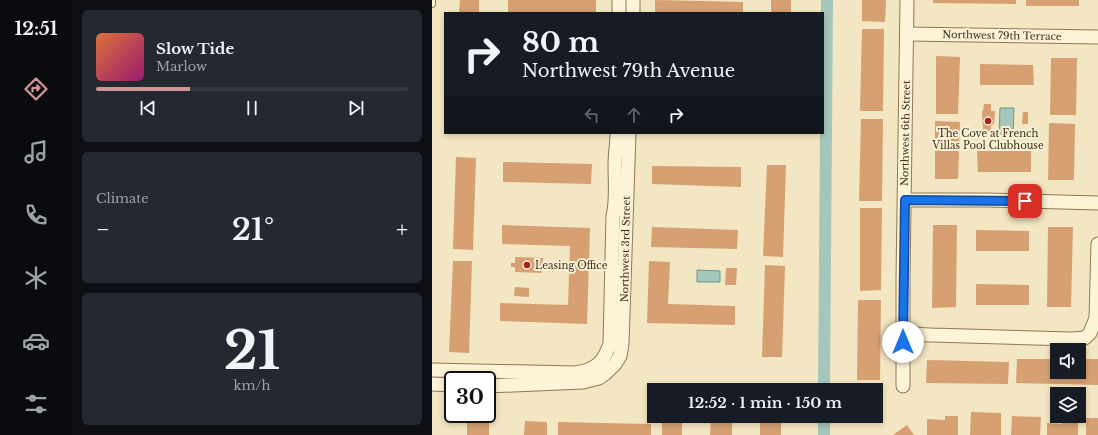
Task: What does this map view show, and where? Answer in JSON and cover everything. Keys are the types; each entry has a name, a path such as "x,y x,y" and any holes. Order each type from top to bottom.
{"street":[{"path":"619,0 619,12"},
{"path":"632,12 633,0"},
{"name":"Northwest 6th Street","path":"902,386 907,0"},
{"name":"Northwest 79th Terrace","path":"907,34 1098,37"},
{"name":"Northwest 3rd Street","path":"432,370 575,373 590,370 598,365 602,360 610,344 613,216 616,206 615,166 617,134"},
{"name":"Northwest 3rd Street","path":"496,386 583,382 599,378 616,364 620,356 622,344 629,134"},
{"path":"905,200 988,200 1098,203"},
{"path":"903,327 906,331 914,334 1072,339 1085,338 1090,333 1096,318 1098,244"},
{"path":"432,384 444,385"}],"water":[{"path":"1000,108 1014,108 1013,136 999,136"},
{"path":"697,270 720,271 720,282 697,282"}],"building":[{"path":"460,0 479,0 479,12 459,12"},
{"path":"508,0 596,0 596,12 508,12"},
{"path":"655,0 743,2 743,12 655,12"},
{"path":"771,0 791,0 791,12 771,12"},
{"path":"862,0 886,0 885,22 862,21"},
{"path":"933,0 1016,0 1016,4 933,3"},
{"path":"1026,0 1079,0 1079,6 1026,6"},
{"path":"862,29 884,29 883,111 860,111"},
{"path":"936,56 960,57 958,114 936,114"},
{"path":"1051,58 1077,58 1076,115 1050,115"},
{"path":"980,64 1033,65 1034,85 980,85"},
{"name":"The Cove at French Villas Pool Clubhouse","path":"984,104 991,104 991,111 995,111 994,124 991,125 991,132 983,132 982,111"},
{"path":"1023,112 1028,112 1028,124 1022,124"},
{"path":"861,119 883,119 882,201 859,201"},
{"path":"935,121 960,122 958,179 935,179"},
{"path":"1049,123 1075,124 1074,180 1048,180"},
{"path":"977,151 1031,151 1031,172 978,172"},
{"path":"456,157 476,158 473,250 453,249"},
{"path":"503,162 592,164 591,184 503,182"},
{"path":"767,165 786,165 783,257 763,256"},
{"path":"652,166 741,167 741,187 652,184"},
{"path":"860,208 882,208 881,290 860,291"},
{"path":"502,225 590,228 587,324 500,321 500,303 568,305 570,246 502,244"},
{"path":"933,225 957,225 956,307 932,308"},
{"path":"652,227 738,230 737,249 651,247"},
{"path":"1048,227 1073,227 1071,307 1047,307"},
{"path":"976,230 1029,231 1029,251 976,251"},
{"name":"Leasing Office","path":"515,257 543,258 542,273 515,272 515,267 511,267 511,263 515,263"},
{"path":"453,261 472,261 469,353 449,352"},
{"path":"649,261 670,262 668,304 735,306 735,325 647,323"},
{"path":"765,265 785,266 782,357 762,357"},
{"path":"726,268 737,268 736,285 725,285"},
{"path":"976,284 1029,285 1029,305 976,305"},
{"path":"515,287 529,288 529,297 514,296"},
{"path":"858,300 881,300 880,380 857,380"},
{"path":"1017,359 1050,359 1050,379 1086,379 1086,359 1098,359 1098,385 1016,383"},
{"path":"927,360 1009,362 1008,384 926,383"},
{"path":"971,412 1001,413 1001,435 970,435"},
{"path":"945,416 958,416 958,435 927,435 927,419 945,420"},
{"path":"1012,416 1041,417 1040,435 1011,435"},
{"path":"1086,418 1098,418 1098,435 1086,435"},
{"path":"525,421 547,422 547,435 524,435"},
{"path":"558,422 651,424 651,435 558,435"},
{"path":"467,423 489,423 489,435 467,435"},
{"path":"662,423 682,423 682,435 662,435"},
{"path":"711,423 732,423 732,435 710,435"},
{"path":"760,423 781,423 781,435 760,435"},
{"path":"1047,423 1078,423 1078,435 1047,435"},
{"path":"907,425 914,435 893,435"}],"waterway":[{"path":"824,383 827,0"},
{"path":"824,423 824,435"}],"place":[{"name":"The Cove at French Villas Pool Clubhouse","path":"988,121"},
{"name":"Leasing Office","path":"527,265"}],"route":[{"path":"903,342 902,318 905,200 1025,201"}]}
